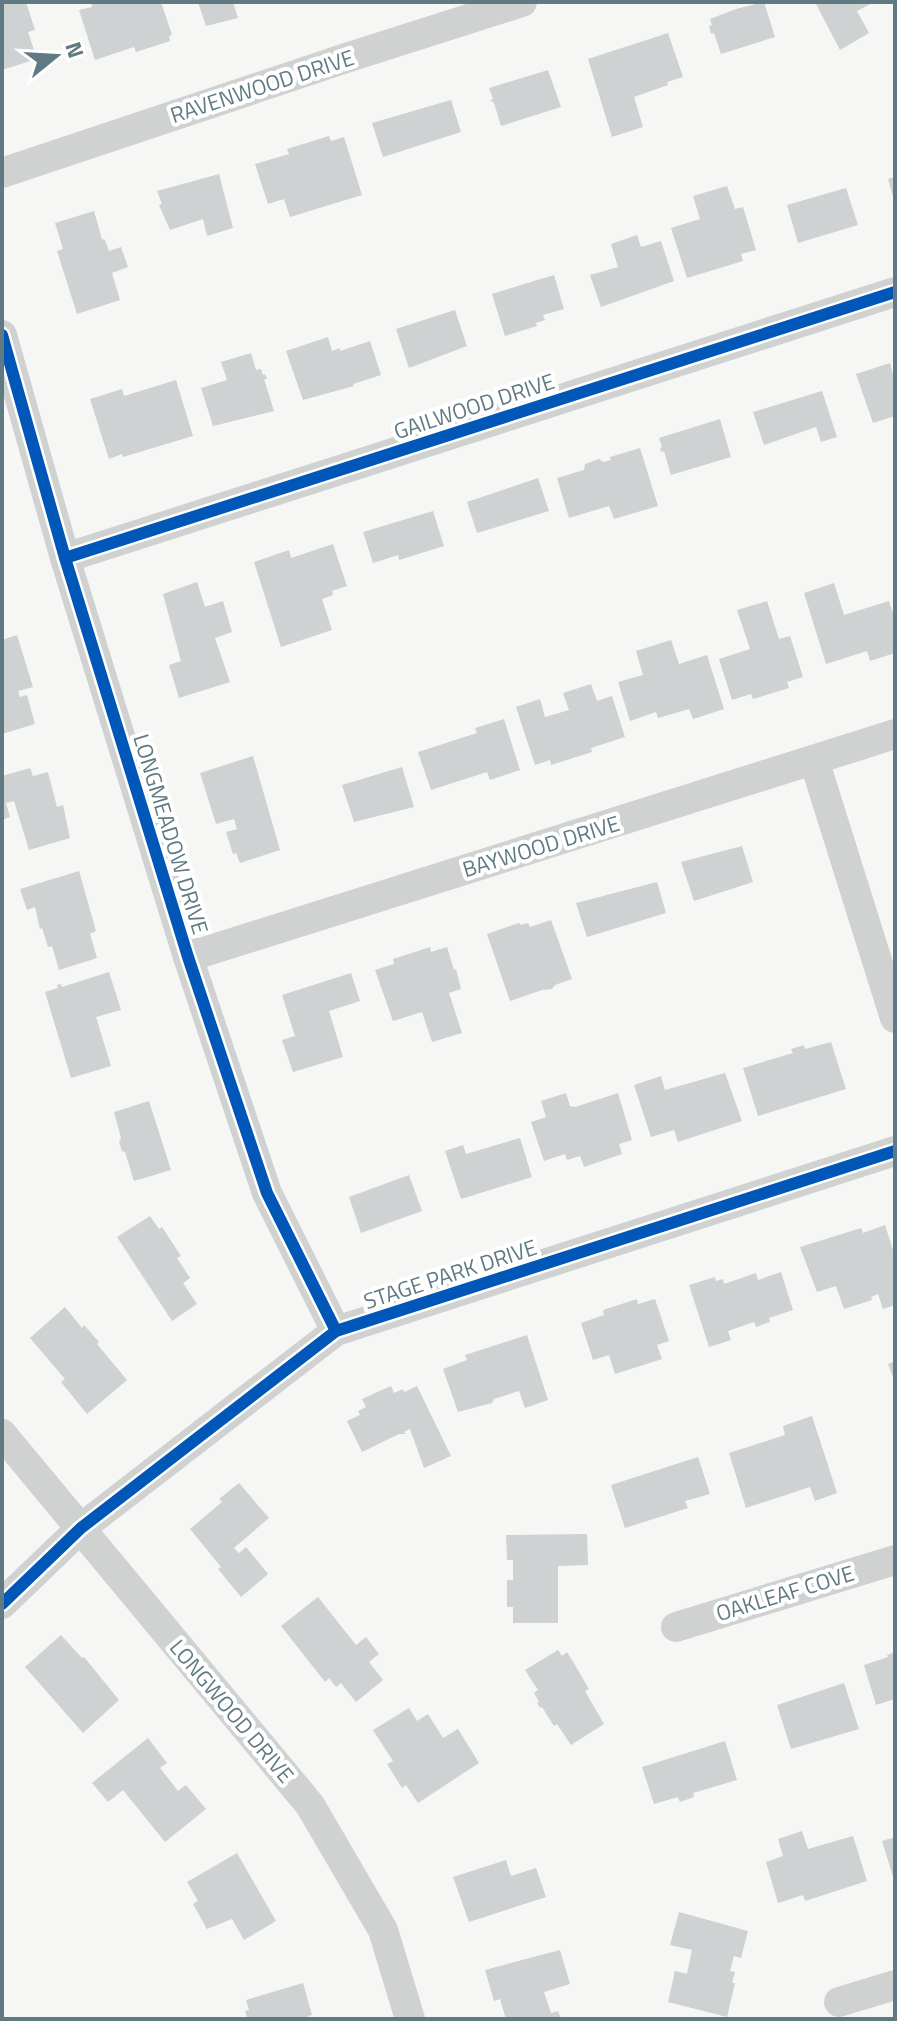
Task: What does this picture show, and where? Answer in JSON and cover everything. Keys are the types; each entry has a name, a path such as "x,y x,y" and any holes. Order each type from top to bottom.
{"street":[{"name":"RAVENWOOD DRIVE","path":"2,173 522,2"},
{"name":"GAILWOOD DRIVE","path":"65,558 895,292"},
{"name":"LONGMEADOW DRIVE","path":"2,335 65,558 188,957 267,1193 336,1331"},
{"name":"BAYWOOD DRIVE","path":"188,957 895,734"},
{"path":"814,760 895,1018"},
{"name":"STAGE PARK DRIVE","path":"2,1604 81,1528 336,1331 895,1151"},
{"name":"LONGWOOD DRIVE","path":"2,1434 310,1805 383,1930 410,2019"},
{"name":"OAKLEAF COVE","path":"676,1627 895,1560"},
{"path":"839,2002 895,1985"}],"building":[{"path":"2,2 26,2 35,30 28,32 37,59 2,70"},
{"path":"91,2 161,2 172,35 169,36 170,41 136,52 134,47 95,60 79,10 92,7"},
{"path":"198,2 233,2 238,18 206,26"},
{"path":"764,2 775,37 721,54 714,33 711,34 710,19"},
{"path":"815,2 874,2 857,11 869,33 840,50"},
{"path":"668,33 683,77 634,97 643,127 612,137 588,59"},
{"path":"548,70 561,107 501,126 494,103 490,100 493,99 489,88"},
{"path":"451,100 461,132 383,157 372,123"},
{"path":"329,136 331,141 344,137 362,195 290,217 284,199 268,204 255,164 289,154 287,149"},
{"path":"219,174 233,228 207,236 203,219 170,230 159,205 162,204 157,191"},
{"path":"895,177 895,199 894,200 888,179"},
{"path":"727,186 735,209 743,207 756,250 741,254 743,261 687,278 671,228 700,219 693,196"},
{"path":"846,188 858,225 798,243 787,205"},
{"path":"94,211 109,251 121,247 128,267 112,273 120,300 77,314 57,251 63,249 55,223"},
{"path":"637,235 641,247 661,241 674,281 601,307 590,275 618,267 611,244"},
{"path":"554,275 564,309 543,315 545,320 536,323 537,326 505,336 492,294"},
{"path":"455,310 467,346 409,368 396,329"},
{"path":"328,337 332,351 370,341 381,375 303,400 286,351"},
{"path":"251,353 256,370 261,369 267,379 264,379 274,411 213,426 201,388 227,380 221,362"},
{"path":"890,363 895,374 895,416 873,423 856,374"},
{"path":"176,380 193,436 109,459 90,399 122,389 124,396"},
{"path":"822,391 837,437 821,442 816,427 764,445 753,412"},
{"path":"720,419 731,457 671,475 664,451 661,452 659,438"},
{"path":"640,448 658,506 614,519 609,506 569,518 557,478 584,470 585,464 599,459 603,462 611,460 610,457"},
{"path":"538,478 549,511 477,533 467,502"},
{"path":"433,511 444,546 399,560 398,555 373,563 363,532"},
{"path":"333,544 347,586 332,591 333,595 322,599 332,630 281,647 254,562 289,550 291,558"},
{"path":"197,582 205,607 223,601 232,632 215,638 230,682 179,698 169,665 181,661 163,594"},
{"path":"834,583 844,615 889,601 895,619 895,653 870,661 867,651 826,664 804,593"},
{"path":"767,601 779,639 790,636 803,677 787,682 789,688 753,699 751,694 732,700 719,659 750,649 737,610"},
{"path":"17,635 33,687 18,691 20,697 27,695 35,724 2,734 2,640"},
{"path":"671,640 679,664 707,655 724,709 693,719 689,709 658,718 656,712 630,721 618,682 643,675 636,651"},
{"path":"591,684 597,701 612,696 625,737 551,765 550,760 535,765 516,707 540,699 545,717 569,710 563,693"},
{"path":"504,719 520,770 490,780 487,772 431,790 418,752 477,733 475,728"},
{"path":"253,756 280,850 240,863 236,853 233,854 226,832 237,829 234,819 216,824 200,773"},
{"path":"402,767 414,807 354,822 342,785"},
{"path":"30,768 33,776 48,772 57,807 63,805 70,838 29,850 14,801 6,803 10,817 2,820 2,776"},
{"path":"742,846 753,882 694,901 681,862"},
{"path":"79,871 96,931 90,934 97,958 59,970 52,946 48,947 40,929 35,907 27,910 20,889"},
{"path":"657,882 666,913 587,937 576,903"},
{"path":"551,920 572,979 552,989 510,1001 487,934 519,923 528,923 530,927"},
{"path":"430,947 431,952 447,947 456,969 461,989 449,993 462,1033 432,1042 422,1012 393,1021 375,970 394,964 393,959"},
{"path":"109,972 121,1010 96,1017 111,1066 71,1078 45,992 58,988 57,985 61,984 62,987"},
{"path":"351,973 360,1001 329,1011 343,1057 293,1072 282,1040 295,1036 282,995"},
{"path":"831,1042 846,1089 758,1116 743,1068 793,1053 791,1049 804,1045 805,1049"},
{"path":"725,1073 742,1121 678,1142 674,1130 651,1137 634,1085 661,1076 665,1090"},
{"path":"566,1093 570,1106 575,1107 618,1093 632,1140 619,1144 622,1154 584,1167 580,1156 567,1160 565,1154 544,1161 531,1122 546,1117 541,1101"},
{"path":"149,1101 171,1170 134,1181 119,1142 121,1138 114,1112"},
{"path":"520,1138 532,1177 461,1199 445,1151 463,1145 466,1154"},
{"path":"409,1175 422,1211 361,1233 349,1197"},
{"path":"150,1216 159,1229 162,1227 181,1256 177,1258 190,1278 183,1283 197,1304 172,1321 117,1237"},
{"path":"885,1225 895,1256 895,1305 883,1309 878,1294 871,1297 872,1300 844,1309 836,1286 817,1292 800,1247 861,1228 863,1233"},
{"path":"781,1272 793,1310 769,1318 770,1322 756,1327 754,1322 728,1331 731,1340 709,1347 689,1285 715,1277 716,1281 723,1279 724,1284 756,1273 758,1280"},
{"path":"637,1299 638,1304 655,1299 669,1341 657,1345 662,1359 615,1374 609,1355 593,1360 581,1323 604,1315 603,1310"},
{"path":"65,1307 82,1328 84,1325 99,1342 97,1344 127,1380 87,1414 61,1382 65,1379 30,1338"},
{"path":"527,1335 548,1400 525,1408 519,1391 494,1399 492,1403 458,1412 443,1369 467,1360 465,1355"},
{"path":"895,1361 895,1382 888,1364"},
{"path":"391,1386 394,1393 417,1386 451,1456 424,1468 410,1429 404,1432 406,1434 399,1434 362,1452 347,1421 360,1415 358,1411 366,1407 362,1399"},
{"path":"812,1416 837,1493 815,1501 810,1487 746,1508 729,1453 785,1435 783,1426"},
{"path":"698,1457 710,1494 685,1501 688,1508 625,1528 611,1485"},
{"path":"239,1483 269,1518 234,1548 239,1553 246,1547 268,1574 241,1597 190,1529"},
{"path":"587,1534 588,1565 558,1566 558,1623 513,1623 513,1607 507,1607 507,1580 513,1580 513,1560 507,1560 506,1535"},
{"path":"318,1597 356,1645 366,1637 379,1654 369,1662 383,1680 356,1702 341,1683 336,1687 329,1678 325,1682 281,1626"},
{"path":"61,1635 84,1657 119,1700 83,1733 25,1667"},
{"path":"558,1650 562,1656 567,1652 589,1689 585,1691 604,1724 571,1745 557,1724 554,1726 540,1708 534,1693 538,1690 525,1670"},
{"path":"895,1652 895,1699 876,1705 864,1665"},
{"path":"844,1683 859,1729 791,1749 777,1705"},
{"path":"409,1708 417,1721 428,1714 443,1738 458,1729 479,1763 418,1803 406,1785 402,1788 387,1764 393,1761 373,1730"},
{"path":"148,1738 167,1763 160,1768 178,1791 186,1785 206,1809 165,1842 123,1790 108,1802 92,1783"},
{"path":"725,1741 737,1780 693,1793 694,1797 680,1802 678,1797 654,1804 642,1767"},
{"path":"802,1831 808,1849 853,1836 867,1881 805,1901 803,1895 778,1903 766,1862 783,1856 778,1839"},
{"path":"895,1837 895,1880 894,1880 882,1841"},
{"path":"237,1853 276,1921 244,1940 232,1919 207,1929 193,1904 198,1901 187,1882"},
{"path":"506,1860 511,1876 536,1868 546,1897 469,1922 453,1877"},
{"path":"679,1912 748,1931 741,1958 734,1956 730,1971 735,1972 732,1983 735,1983 727,2017 668,2002 675,1971 687,1974 692,1950 670,1945"},
{"path":"560,1950 570,1984 544,1992 551,2013 558,2011 561,2019 506,2019 500,1999 494,2001 485,1970"},
{"path":"303,1983 312,2015 308,2016 309,2019 247,2018 245,2011 249,2010 246,2000"}],"cycle path":[{"path":"65,558 895,292"},
{"path":"2,335 65,558 188,957 267,1193 336,1331"},
{"path":"2,1604 81,1528 336,1331 895,1151"}]}
